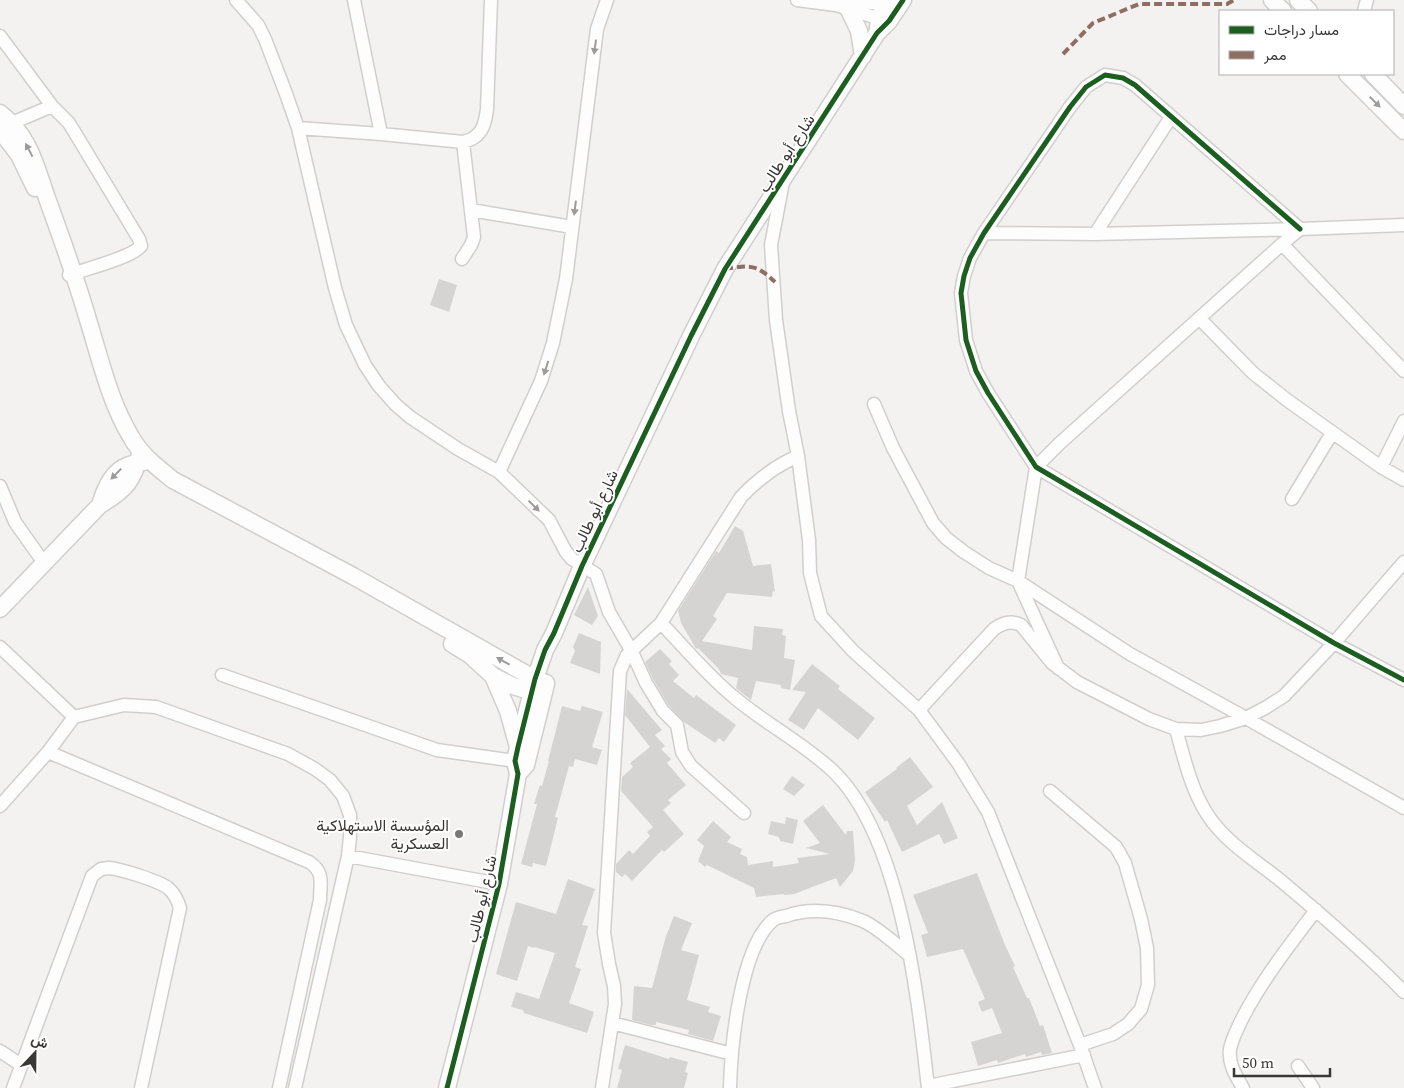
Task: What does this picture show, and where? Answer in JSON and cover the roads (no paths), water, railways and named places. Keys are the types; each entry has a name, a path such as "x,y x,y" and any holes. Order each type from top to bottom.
{"street":[{"path":"236,0 258,25 266,39 298,128 335,288 346,325 365,366 379,386 410,417 458,449 499,472 549,520 566,552 582,566 596,574 609,612 631,650 654,697 663,711 677,725 682,752 691,766 744,812"},
{"path":"354,0 381,134"},
{"path":"298,128 463,142 478,136 486,118 491,0"},
{"path":"499,472 541,381 560,312 598,29 607,0"},
{"path":"797,0 843,7 863,2 888,12"},
{"path":"1272,0 1283,10"},
{"path":"1298,0 1308,10"},
{"path":"843,7 859,31 862,56"},
{"name":"شارع أبو طالب","path":"446,1088 500,884 517,761 539,687 553,652 554,633 582,566 691,336 721,278 888,12"},
{"path":"0,36 52,106 69,123 141,243 138,249 118,259 72,274"},
{"path":"1300,229 1135,85 1123,78 1105,74 1086,88 1070,107 984,233 970,258 961,293 966,340 976,371 988,393 1036,468 1334,643 1404,680"},
{"path":"1348,75 1404,131"},
{"path":"1374,75 1404,106"},
{"path":"1381,75 1404,87"},
{"path":"52,106 4,122 31,178 72,274 114,404 142,458 168,490 348,585 464,651 493,676 513,686 539,687"},
{"path":"1095,234 1171,117"},
{"path":"462,259 472,245 474,237 463,142"},
{"path":"783,179 772,235 776,320 789,411 798,456 809,540 810,573 821,616 853,651 919,710 958,763 988,812 1082,1050 1095,1088"},
{"path":"471,210 572,227"},
{"path":"984,233 1095,234 1404,225"},
{"path":"1058,668 1018,581 1036,468 1060,443 1300,229"},
{"path":"1282,244 1404,371"},
{"path":"1199,318 1253,373 1287,400 1381,467 1404,480"},
{"path":"874,404 893,448 934,523 946,538 964,552 989,568 1018,581 1130,654 1404,808"},
{"path":"1381,467 1404,421"},
{"path":"1292,499 1332,433"},
{"path":"602,1088 615,996 604,933 620,671 626,655 661,622 741,497 756,481 769,471 798,456"},
{"path":"0,609 100,505 114,497 128,484 142,458"},
{"path":"142,458 173,480 353,576 539,687"},
{"path":"0,486 16,522 44,563"},
{"path":"919,710 994,629 1007,622 1014,621 1020,625 1058,668 1077,682 1123,707 1176,729 1200,730 1220,726 1246,718 1284,696 1334,643 1404,562"},
{"path":"661,622 734,698 797,742 833,771 859,805 877,840 891,878 909,955 919,1012 928,1087 1082,1050 1128,1024 1141,1009 1148,984 1146,948 1141,919 1125,863 1116,847 1050,791"},
{"path":"0,647 74,717"},
{"path":"222,676 437,750 517,761 508,711 493,676"},
{"name":"شارع أبو طالب","path":"517,761 526,765 539,687"},
{"path":"0,806 48,752 74,717 124,705 156,707 288,754 330,780 343,796 350,815 348,856 295,1088"},
{"path":"1176,729 1195,790 1202,806 1214,824 1236,845 1316,910 1380,967 1404,992"},
{"path":"48,752 310,862 317,867 321,878 320,900 279,1088"},
{"path":"348,856 500,884"},
{"path":"13,1088 92,876 101,870 109,868 114,868 168,888 178,901 180,908 141,1088"},
{"path":"1243,1088 1234,1073 1230,1058 1230,1049 1234,1036 1268,974 1316,910"},
{"path":"730,1088 732,1054 741,992 752,953 760,934 773,920 800,911 832,911 865,922 909,955"},
{"path":"612,1023 732,1054"},
{"path":"0,1051 21,1065"},
{"path":"1298,1066 1313,1088"}],"place":[{"name":"المؤسسة الاستهلاكية العسكرية","path":"459,834"}]}
